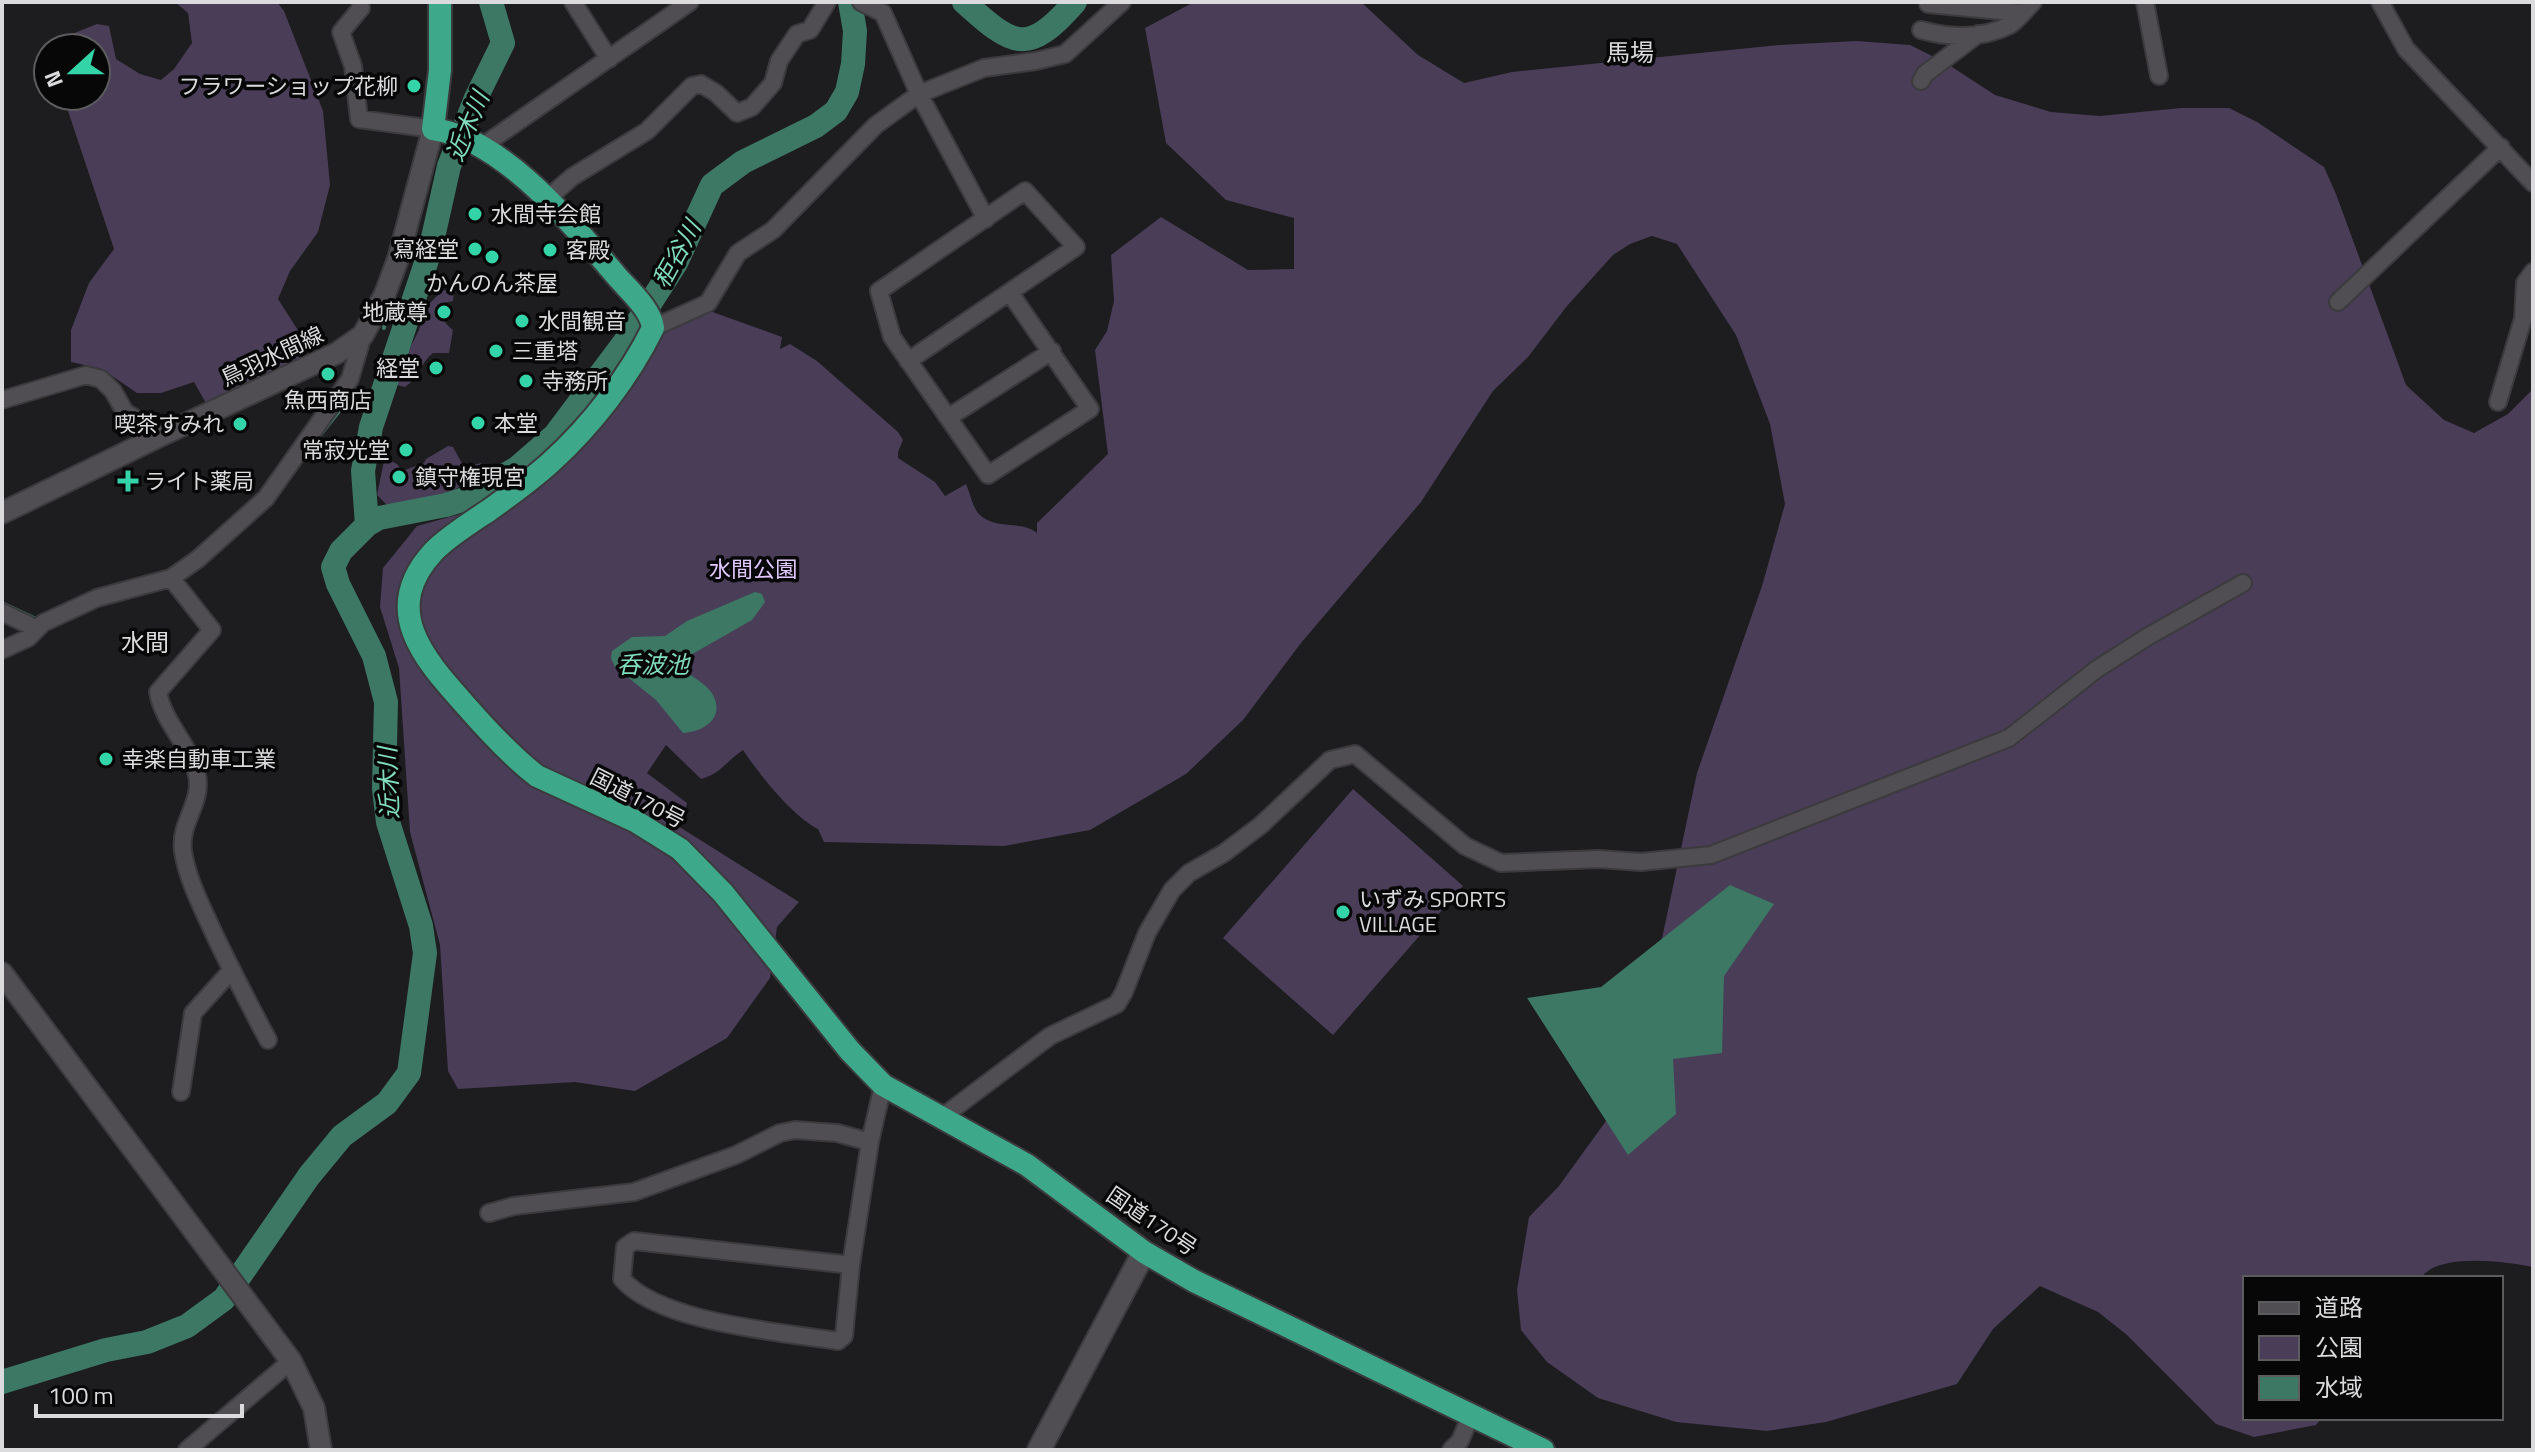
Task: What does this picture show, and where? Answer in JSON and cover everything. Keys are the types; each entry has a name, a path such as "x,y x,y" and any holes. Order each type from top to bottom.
{"highway":[{"path":"439,4 439,130 478,145 525,179 547,199 632,294 653,324"},
{"name":"国道170号","path":"653,324 625,375 576,438 508,497 435,550 423,565 409,594 413,633 420,650 521,764 547,781 663,836 695,863 723,893 850,1051 883,1085 1027,1165 1144,1252 1205,1286 1543,1450"}],"main road":[{"path":"1039,1450 1144,1252"}],"street":[{"path":"360,2 361,8 341,32 353,66 359,119 439,130"},
{"path":"573,2 609,59"},
{"path":"478,145 690,2"},
{"path":"547,199 572,177 647,131 692,86 701,84 709,88 737,113 752,107 773,83 779,61 797,34 810,30 827,2"},
{"path":"653,324 708,303 738,253 773,230 876,125 919,94 984,68 1065,54 1122,2"},
{"path":"2145,2 2159,76"},
{"path":"2380,2 2406,49 2533,183"},
{"path":"865,3 883,13 919,94 986,219"},
{"path":"1928,4 2028,7"},
{"path":"1921,30 1942,37 1979,34 2012,24 2028,7"},
{"path":"1921,81 1925,74 1979,34"},
{"name":"鳥羽水間線","path":"2,513 337,353 363,335 385,294 398,259 439,130"},
{"path":"2338,302 2501,147"},
{"path":"908,361 1076,247 1025,191 879,291 892,337 908,361 949,417 988,475 1090,409 1010,293"},
{"path":"2498,402 2523,319 2525,283 2533,272"},
{"path":"2,650 28,638 43,623 97,598 171,578 198,559 266,498 350,379 363,335"},
{"path":"949,417 1052,351"},
{"path":"2,400 86,375 101,379 113,391 125,412 162,435"},
{"path":"171,578 212,630 158,692 197,772 199,789 196,804 184,826 182,847 190,880 231,971 268,1040"},
{"path":"941,1118 1050,1036 1117,1004 1147,933 1172,890 1189,873 1224,853 1261,825 1330,760 1355,754 1465,846 1501,863 1599,859 1641,862 1711,855 2009,738 2097,669 2243,583"},
{"path":"2,612 37,629"},
{"path":"181,1092 193,1013 231,971"},
{"path":"2,973 291,1361 314,1408 321,1450"},
{"path":"851,1265 634,1241 625,1247 622,1279 633,1291 652,1302 716,1321 838,1341 844,1336 851,1265 870,1142 883,1085"},
{"path":"489,1213 514,1206 634,1192 736,1155 780,1133 795,1130 837,1133 870,1142"},
{"path":"187,1450 291,1361"},
{"path":"1451,1450 1460,1441 1471,1415"}],"green space":[{"path":"175,2 277,2 284,11 323,111 330,185 318,232 290,271 278,299 299,332 300,364 207,405 194,382 161,393 137,393 102,369 71,362 71,330 89,283 114,249 68,112 112,112 112,40 116,59 140,74 161,80 174,69 192,43 188,13"},
{"name":"水間公園","path":"1194,2 1361,2 1418,55 1464,83 1512,72 1779,45 1857,41 1910,45 1946,63 1995,95 2051,112 2100,116 2181,108 2229,108 2257,122 2324,167 2406,385 2444,420 2474,433 2508,414 2533,389 2533,1267 2474,1261 2442,1265 2423,1276 2243,1276 2243,1420 2320,1420 2316,1425 2254,1437 2216,1424 2127,1335 2098,1312 2040,1286 1993,1329 1957,1384 1826,1422 1767,1431 1676,1422 1598,1398 1547,1362 1521,1330 1517,1290 1529,1217 1559,1186 1611,1114 1650,995 1697,773 1762,586 1785,504 1770,424 1736,335 1677,244 1652,236 1630,244 1613,255 1567,306 1528,357 1493,391 1421,502 1301,643 1243,720 1186,774 1090,830 1004,846 824,842 818,829 787,805 743,750 719,770 701,779 666,745 647,773 687,803 683,820 678,826 799,902 777,927 770,978 727,1038 635,1091 575,1082 458,1089 448,1071 440,945 410,832 399,668 380,607 383,568 417,526 471,511 552,446 583,443 663,327 707,310 782,337 780,349 790,344 817,361 898,432 903,440 898,458 935,482 945,496 966,484 975,509 986,520 1024,527 1037,533 1037,523 1108,454 1095,350 1107,331 1114,301 1111,255 1161,217 1248,270 1294,269 1294,218 1226,200 1166,143 1145,28"},
{"path":"97,24 109,26 110,32 77,32"},
{"path":"443,290 454,292 453,301 443,303 442,308 443,318 453,330 449,353 433,353 409,384 405,387 397,385 397,374 419,330 425,308"},
{"path":"448,446 453,447 464,467 481,463 482,470 444,498 387,505 377,495 384,461 387,459 397,464 402,471 424,463"},
{"name":"いずみ SPORTS VILLAGE","path":"1353,789 1463,886 1333,1035 1223,938"}],"water":[{"name":"呑波池","path":"755,592 762,594 765,602 752,620 680,661 682,669 713,695 716,710 705,727 683,733 656,700 615,667 612,651 632,637 665,636 687,621"},
{"path":"1730,885 1774,904 1724,976 1722,1053 1673,1059 1676,1114 1628,1155 1527,998 1601,987"}],"waterway":[{"name":"近木川","path":"367,525 363,471 371,427 430,251 449,166 476,98 503,43 491,2"},
{"name":"近木川","path":"2,1382 106,1350 147,1342 187,1326 224,1299 309,1176 342,1136 387,1103 409,1073 425,953 421,926 388,822 384,789 386,702 374,656 338,584 333,567 341,551 367,525 379,518 462,500 517,468 555,435 627,339 676,263 712,185 743,162 816,126 836,111 847,92 853,64 855,31 850,2"},
{"name":"秬谷川","path":"964,2 995,28 1020,39 1032,38 1044,31 1075,2"},
{"path":"384,328 387,311"},
{"path":"321,434 347,401"},
{"path":"2,603 36,619"}],"place":[{"name":"フラワーショップ花柳","path":"414,86"},
{"name":"水間寺会館","path":"475,214"},
{"name":"寫経堂","path":"475,249"},
{"name":"客殿","path":"550,250"},
{"name":"かんのん茶屋","path":"492,257"},
{"name":"地蔵尊","path":"444,312"},
{"name":"水間観音","path":"522,321"},
{"name":"三重塔","path":"496,351"},
{"name":"経堂","path":"436,368"},
{"name":"魚西商店","path":"328,374"},
{"name":"寺務所","path":"526,381"},
{"name":"本堂","path":"478,423"},
{"name":"喫茶すみれ","path":"240,424"},
{"name":"常寂光堂","path":"406,450"},
{"name":"鎮守権現宮","path":"399,477"},
{"name":"ライト薬局","path":"128,481"},
{"name":"幸楽自動車工業","path":"106,759"},
{"name":"いずみ SPORTS VILLAGE","path":"1343,912"}],"district":[{"name":"馬場","path":"1630,52"},
{"name":"水間","path":"145,642"}]}
